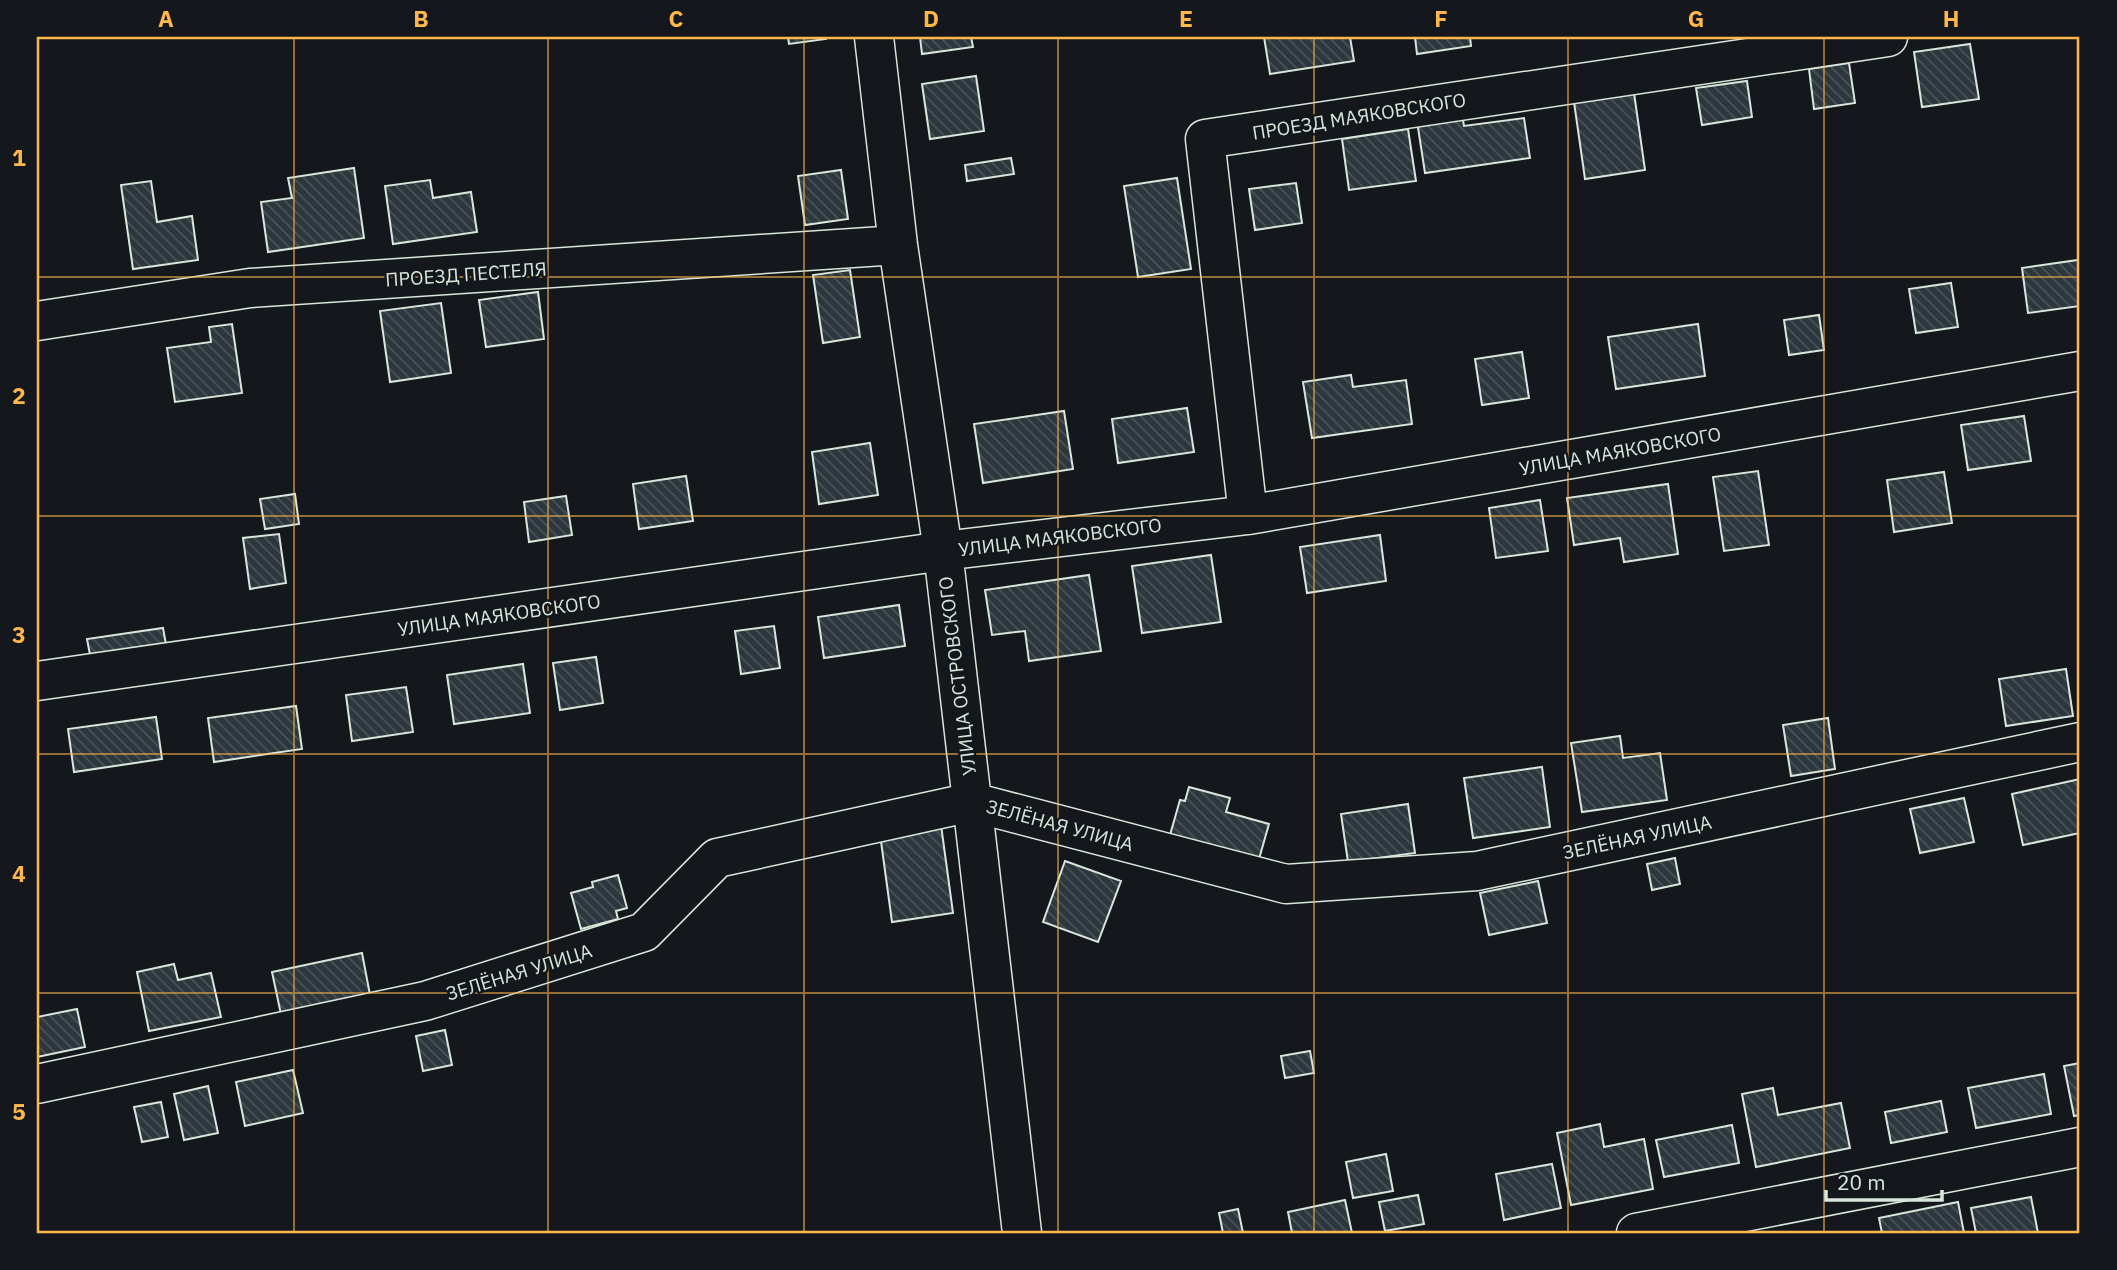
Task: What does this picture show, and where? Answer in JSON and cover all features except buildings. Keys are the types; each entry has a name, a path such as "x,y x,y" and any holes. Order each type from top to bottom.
{"street":[{"name":"УЛИЦА ОСТРОВСКОГО","path":"874,37 898,245 943,551 1022,1233"},
{"name":"ПРОЕЗД МАЯКОВСКОГО","path":"1248,515 1205,139 1888,37"},
{"name":"ПРОЕЗД ПЕСТЕЛЯ","path":"37,321 250,288 898,245"},
{"name":"УЛИЦА МАЯКОВСКОГО","path":"37,681 943,551 1248,515 2080,371"},
{"name":"ЗЕЛЁНАЯ УЛИЦА","path":"37,1084 425,1001 644,932 716,858 972,802 1286,884 1477,871 2080,742"},
{"path":"1636,1233 2080,1147"}]}
